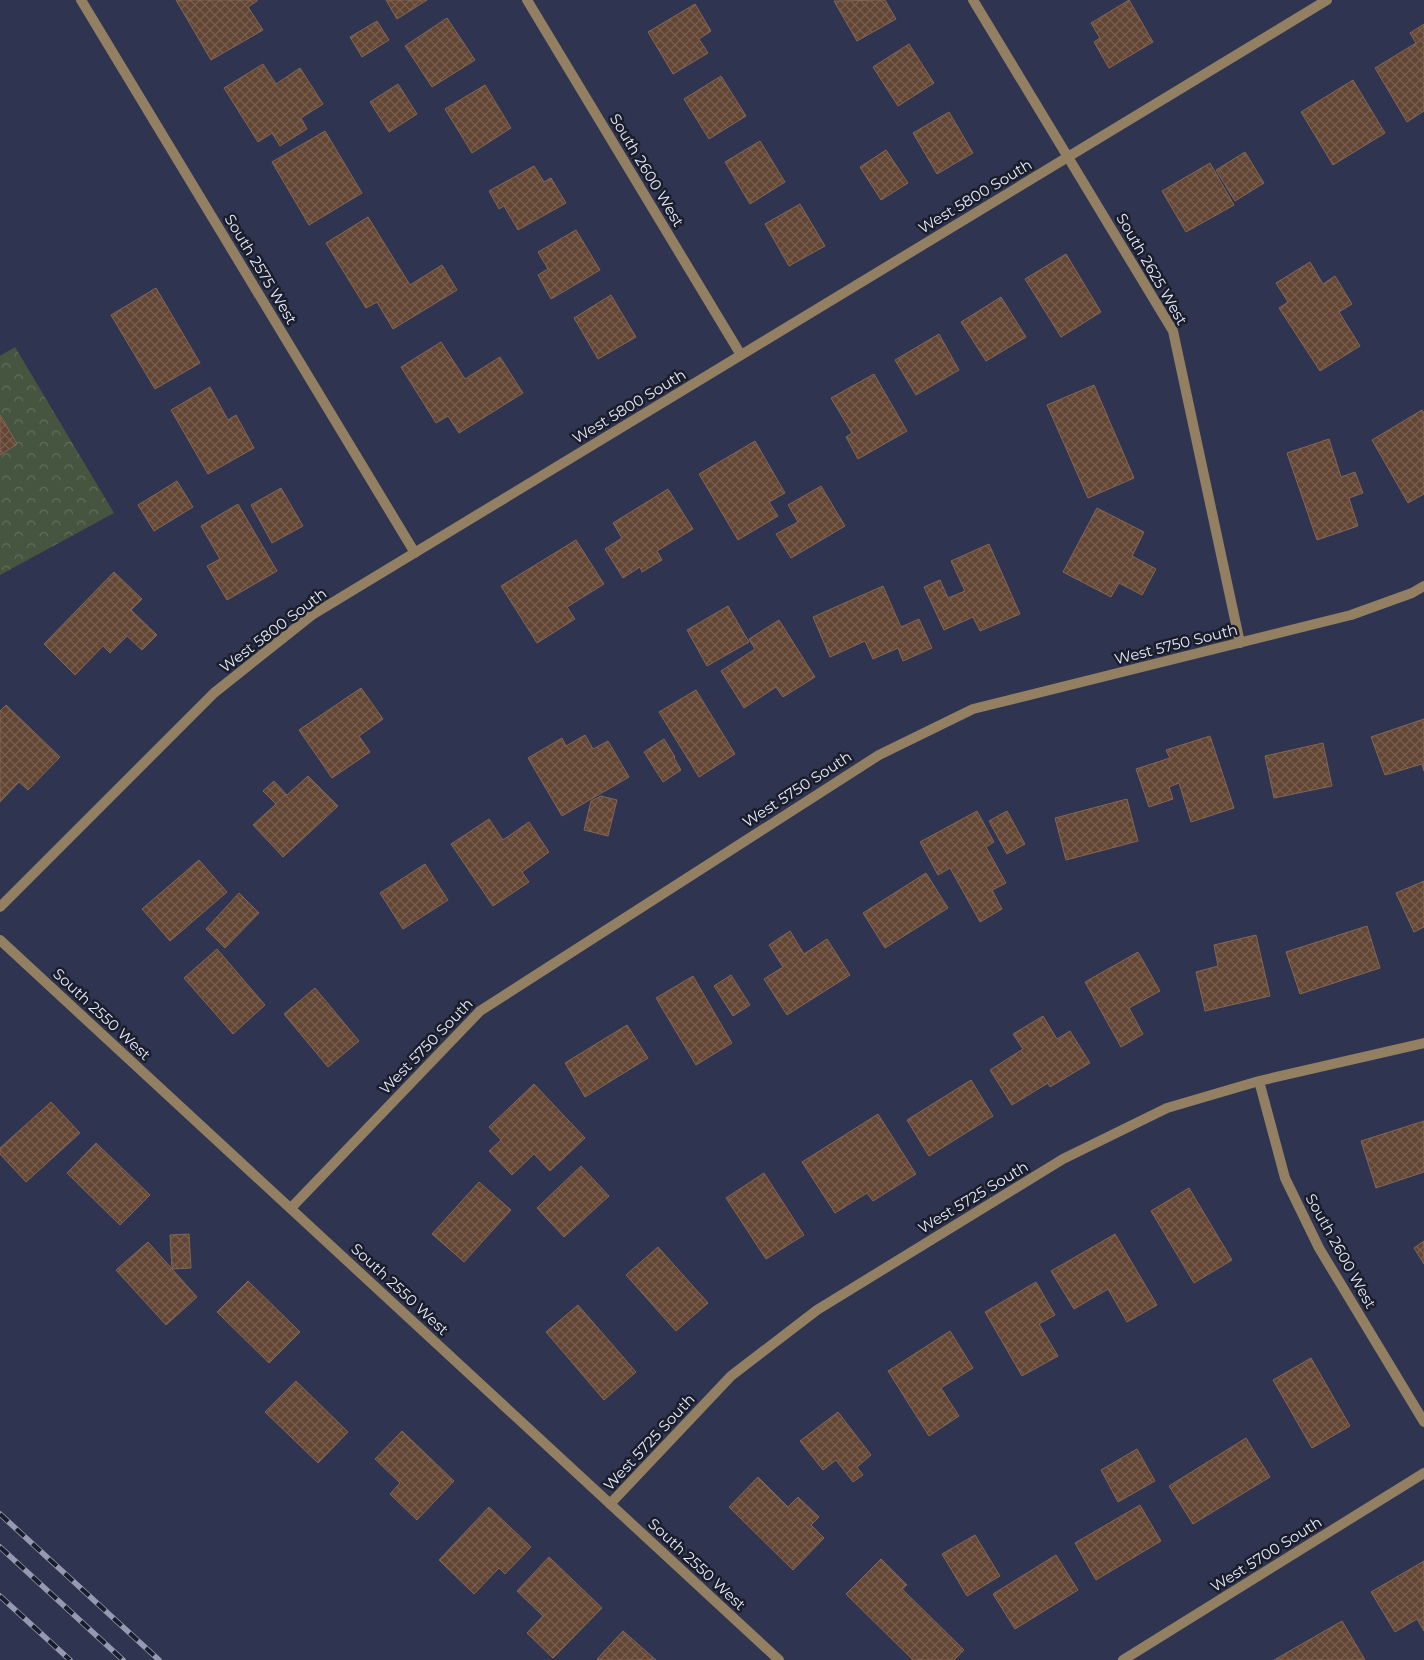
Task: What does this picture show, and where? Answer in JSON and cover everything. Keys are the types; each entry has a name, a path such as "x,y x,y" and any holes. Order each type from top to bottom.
{"street":[{"name":"South 2575 West","path":"81,0 415,553"},
{"name":"South 2600 West","path":"527,0 741,355"},
{"name":"South 2625 West","path":"973,0 1173,331 1240,643"},
{"name":"West 5800 South","path":"0,907 214,693 312,616 1326,0"},
{"name":"West 5750 South","path":"291,1208 480,1011 879,755 972,709 1351,616 1412,593 1424,586"},
{"name":"South 2550 West","path":"0,940 779,1660"},
{"name":"West 5725 South","path":"610,1504 731,1376 817,1310 1063,1160 1167,1108 1259,1082 1424,1043"},
{"name":"South 2600 West","path":"1259,1082 1285,1178 1319,1248 1424,1422"},
{"name":"West 5700 South","path":"1123,1660 1424,1473"}],"green space":[{"path":"15,347 114,513 0,575 0,356"}],"building":[{"path":"176,0 257,0 248,7 263,30 211,60"},
{"path":"386,0 427,0 397,19"},
{"path":"885,0 896,19 857,41 834,1"},
{"path":"1129,0 1153,42 1109,68 1094,42 1100,38 1091,23"},
{"path":"695,4 711,31 699,39 708,53 673,74 648,32"},
{"path":"447,18 475,60 432,87 405,46"},
{"path":"377,21 389,40 362,57 350,37"},
{"path":"1424,24 1424,111 1407,122 1375,68 1416,43 1410,33"},
{"path":"909,44 934,83 898,106 873,67"},
{"path":"263,64 276,84 300,68 323,104 301,118 307,129 280,146 272,133 258,142 224,88"},
{"path":"721,76 746,116 709,139 684,99"},
{"path":"1353,80 1385,133 1333,165 1301,112"},
{"path":"398,84 417,114 389,132 370,102"},
{"path":"485,85 511,128 472,153 445,109"},
{"path":"949,112 973,153 937,174 913,133"},
{"path":"325,131 362,193 309,225 272,162"},
{"path":"760,141 785,182 750,204 725,162"},
{"path":"886,150 908,183 881,200 860,167"},
{"path":"1245,152 1264,183 1235,201 1216,170"},
{"path":"1210,163 1234,205 1186,232 1162,191"},
{"path":"534,166 544,182 551,178 566,203 518,230 504,206 499,209 489,191"},
{"path":"800,204 825,246 789,266 765,224"},
{"path":"368,217 410,285 442,265 457,290 393,329 377,302 366,308 326,243"},
{"path":"576,230 600,270 551,299 538,275 548,269 538,252"},
{"path":"1066,254 1101,312 1061,337 1025,279"},
{"path":"1310,262 1323,284 1335,276 1352,304 1339,312 1360,346 1320,371 1279,308 1288,302 1276,283"},
{"path":"156,288 200,363 155,389 111,315"},
{"path":"611,295 636,337 598,359 574,318"},
{"path":"1001,297 1026,337 986,361 961,322"},
{"path":"939,334 959,370 916,395 895,360"},
{"path":"441,342 465,379 500,357 523,393 459,433 448,416 436,423 401,367"},
{"path":"874,374 907,431 858,459 846,437 852,433 831,398"},
{"path":"1094,385 1134,478 1088,498 1047,405"},
{"path":"210,387 228,420 236,415 254,448 208,474 171,410"},
{"path":"1422,410 1424,413 1424,494 1408,503 1372,440"},
{"path":"0,415 17,444 0,455"},
{"path":"1329,439 1341,477 1355,472 1363,493 1349,498 1358,526 1317,540 1287,453"},
{"path":"755,441 785,493 769,502 778,516 738,540 699,474"},
{"path":"177,481 193,507 154,531 138,505"},
{"path":"821,486 845,526 791,558 776,534 798,522 788,505"},
{"path":"281,488 303,526 272,543 251,505"},
{"path":"668,489 693,529 657,551 662,560 642,572 640,567 623,578 605,549 622,538 613,523"},
{"path":"238,504 277,571 227,600 207,566 220,559 201,526"},
{"path":"1097,508 1144,532 1132,556 1156,569 1142,595 1119,583 1111,597 1063,572"},
{"path":"576,540 604,584 567,607 575,619 537,643 501,586"},
{"path":"989,544 1020,614 980,631 973,617 944,630 924,587 940,580 948,598 965,591 951,561"},
{"path":"114,572 142,599 131,610 157,635 142,650 127,636 110,653 103,646 75,675 44,644"},
{"path":"883,586 901,627 919,619 932,648 903,661 898,648 873,659 865,641 830,657 813,617"},
{"path":"728,606 749,642 707,666 687,630"},
{"path":"779,620 815,677 783,697 776,687 744,708 721,671 755,649 749,639"},
{"path":"361,688 383,719 359,736 370,752 332,778 299,730"},
{"path":"696,690 735,754 699,777 659,712"},
{"path":"6,705 60,757 28,790 19,782 0,802 0,711"},
{"path":"1424,719 1424,771 1422,764 1385,775 1371,737"},
{"path":"585,735 593,749 608,741 629,777 562,816 528,758 562,738 566,746"},
{"path":"1210,736 1234,808 1191,822 1179,783 1169,787 1173,799 1149,807 1136,769 1170,758 1166,750"},
{"path":"664,739 681,770 663,782 644,752"},
{"path":"1323,743 1332,786 1274,798 1265,756"},
{"path":"308,776 338,806 283,857 253,825 276,804 263,791 274,781 287,795"},
{"path":"601,796 617,800 608,836 584,830 591,801"},
{"path":"1127,799 1138,841 1066,860 1055,818"},
{"path":"977,811 994,842 986,847 1006,883 992,890 1002,909 980,922 950,868 938,875 920,842"},
{"path":"1007,811 1025,844 1007,854 989,821"},
{"path":"489,819 503,840 529,822 549,852 522,872 529,882 493,906 451,844"},
{"path":"199,860 227,892 170,941 142,909"},
{"path":"425,864 448,900 403,929 380,893"},
{"path":"926,873 948,908 885,948 863,913"},
{"path":"1424,881 1424,927 1414,932 1396,893"},
{"path":"239,893 259,913 225,948 206,929"},
{"path":"1367,926 1380,968 1300,994 1286,952"},
{"path":"790,931 804,954 827,939 850,975 787,1015 764,979 783,967 769,945"},
{"path":"1256,935 1270,996 1205,1011 1196,972 1218,966 1214,945"},
{"path":"217,949 265,1005 233,1034 184,978"},
{"path":"1138,952 1160,991 1129,1008 1143,1034 1121,1047 1085,982"},
{"path":"731,975 750,1005 733,1016 714,986"},
{"path":"693,976 732,1043 696,1065 656,998"},
{"path":"315,988 359,1041 328,1067 284,1014"},
{"path":"1043,1016 1057,1039 1070,1031 1090,1063 1050,1087 1048,1083 1012,1105 990,1070 1023,1049 1013,1034"},
{"path":"627,1025 648,1058 585,1097 565,1063"},
{"path":"971,1080 993,1116 929,1156 907,1120"},
{"path":"534,1084 585,1138 550,1171 534,1154 512,1175 489,1151 501,1140 489,1127"},
{"path":"51,1102 80,1133 26,1182 0,1154 0,1148"},
{"path":"878,1114 916,1174 873,1201 867,1193 835,1213 802,1162"},
{"path":"1424,1121 1424,1172 1376,1188 1361,1141"},
{"path":"96,1143 150,1195 120,1225 67,1173"},
{"path":"581,1166 609,1196 564,1237 537,1208"},
{"path":"764,1173 804,1235 766,1259 726,1198"},
{"path":"479,1182 511,1210 464,1262 432,1234"},
{"path":"1189,1188 1232,1260 1194,1283 1151,1211"},
{"path":"189,1234 191,1268 172,1269 170,1235"},
{"path":"1115,1234 1157,1305 1127,1322 1108,1289 1074,1309 1051,1271"},
{"path":"1424,1241 1424,1264 1414,1248"},
{"path":"148,1242 197,1297 166,1325 116,1270"},
{"path":"658,1247 708,1303 676,1331 626,1275"},
{"path":"248,1281 300,1332 269,1363 217,1312"},
{"path":"1036,1282 1055,1315 1039,1324 1058,1356 1022,1376 985,1312"},
{"path":"578,1305 636,1372 604,1400 546,1332"},
{"path":"950,1331 973,1368 941,1388 959,1416 929,1436 888,1371"},
{"path":"1311,1358 1350,1426 1312,1448 1273,1380"},
{"path":"296,1381 348,1432 318,1463 265,1412"},
{"path":"838,1412 871,1455 857,1467 863,1475 853,1482 836,1460 823,1470 800,1441"},
{"path":"402,1431 454,1481 417,1520 390,1494 400,1483 375,1459"},
{"path":"1246,1438 1270,1477 1193,1524 1169,1486"},
{"path":"1137,1449 1155,1481 1118,1502 1101,1470"},
{"path":"758,1477 788,1507 798,1497 819,1517 811,1525 824,1538 793,1570 729,1507"},
{"path":"1140,1505 1161,1541 1096,1580 1075,1543"},
{"path":"489,1507 531,1547 505,1574 499,1568 474,1594 439,1560"},
{"path":"975,1535 1000,1576 967,1596 942,1554"},
{"path":"1056,1555 1078,1590 1015,1629 993,1594"},
{"path":"549,1557 602,1608 553,1658 527,1633 543,1616 517,1591"},
{"path":"881,1559 907,1585 902,1589 964,1650 954,1660 913,1660 846,1594"},
{"path":"1424,1561 1424,1631 1417,1619 1395,1632 1371,1592"},
{"path":"1342,1621 1365,1660 1274,1660"},
{"path":"623,1631 656,1660 598,1660"}],"railway":[{"path":"0,1514 159,1660"},
{"path":"0,1547 123,1660"},
{"path":"0,1596 70,1660"}]}
